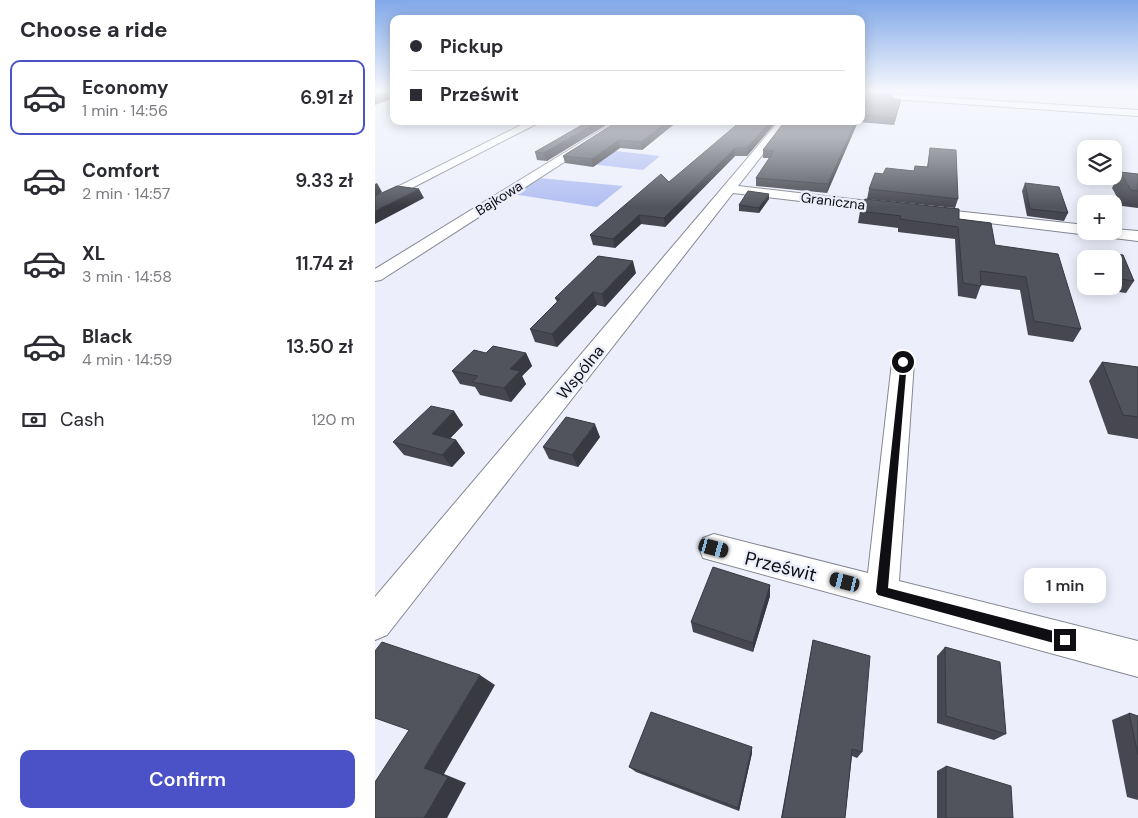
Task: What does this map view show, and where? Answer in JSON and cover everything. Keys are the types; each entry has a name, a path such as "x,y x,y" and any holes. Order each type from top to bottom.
{"street":[{"path":"375,202 519,130"},
{"name":"Bajkowa","path":"375,276 608,130"},
{"name":"Wspólna","path":"375,623 777,130"},
{"name":"Graniczna","path":"729,189 1077,229"},
{"path":"1122,234 1138,236"},
{"path":"882,592 903,362"},
{"name":"Prześwit","path":"714,548 1138,659"}],"shaded area":[{"path":"590,148 660,156 643,170 563,161"},
{"path":"539,178 623,186 597,207 512,194"}],"building":[{"path":"573,130 583,130 544,153 535,152"},
{"path":"604,130 656,130 641,142 619,140 592,159 563,156"},
{"path":"730,130 763,130 747,148 735,148 664,218 639,215 613,239 590,235 661,174 669,182"},
{"path":"778,130 852,130 828,184 756,178 774,151 763,150"},
{"path":"930,148 956,150 958,199 869,189 875,173 883,174 886,168 914,171 915,166 928,167"},
{"path":"1122,172 1138,174 1138,191 1131,190"},
{"path":"1025,183 1059,187 1068,213 1030,209"},
{"path":"397,186 419,189 375,211 375,196"},
{"path":"748,191 769,194 759,208 739,205"},
{"path":"865,199 959,209 959,219 991,223 995,245 1058,254 1081,329 1034,321 1026,277 980,271 981,286 963,283 958,227 900,219 901,216 860,211"},
{"path":"1122,255 1123,255 1134,281 1122,279"},
{"path":"598,256 633,261 602,294 593,292 552,334 530,329 560,299 555,298"},
{"path":"493,346 526,353 510,369 520,371 504,388 472,382 478,376 452,371 474,350 486,353"},
{"path":"1102,362 1138,367 1138,417 1123,415"},
{"path":"431,406 454,411 432,434 456,440 442,455 393,442"},
{"path":"566,417 595,424 572,455 543,447"},
{"path":"713,567 770,585 753,643 691,622"},
{"path":"813,640 870,656 862,752 852,749 845,818 782,818"},
{"path":"382,642 480,675 424,768 448,777 424,818 375,818 375,782 409,730 375,718 375,651"},
{"path":"945,647 1000,662 1006,734 946,716"},
{"path":"651,712 752,747 738,808 629,767"},
{"path":"1129,713 1138,716 1138,755"},
{"path":"946,766 1011,786 1013,818 946,818"}],"route":[{"path":"903,362 882,592 1065,640"}]}
